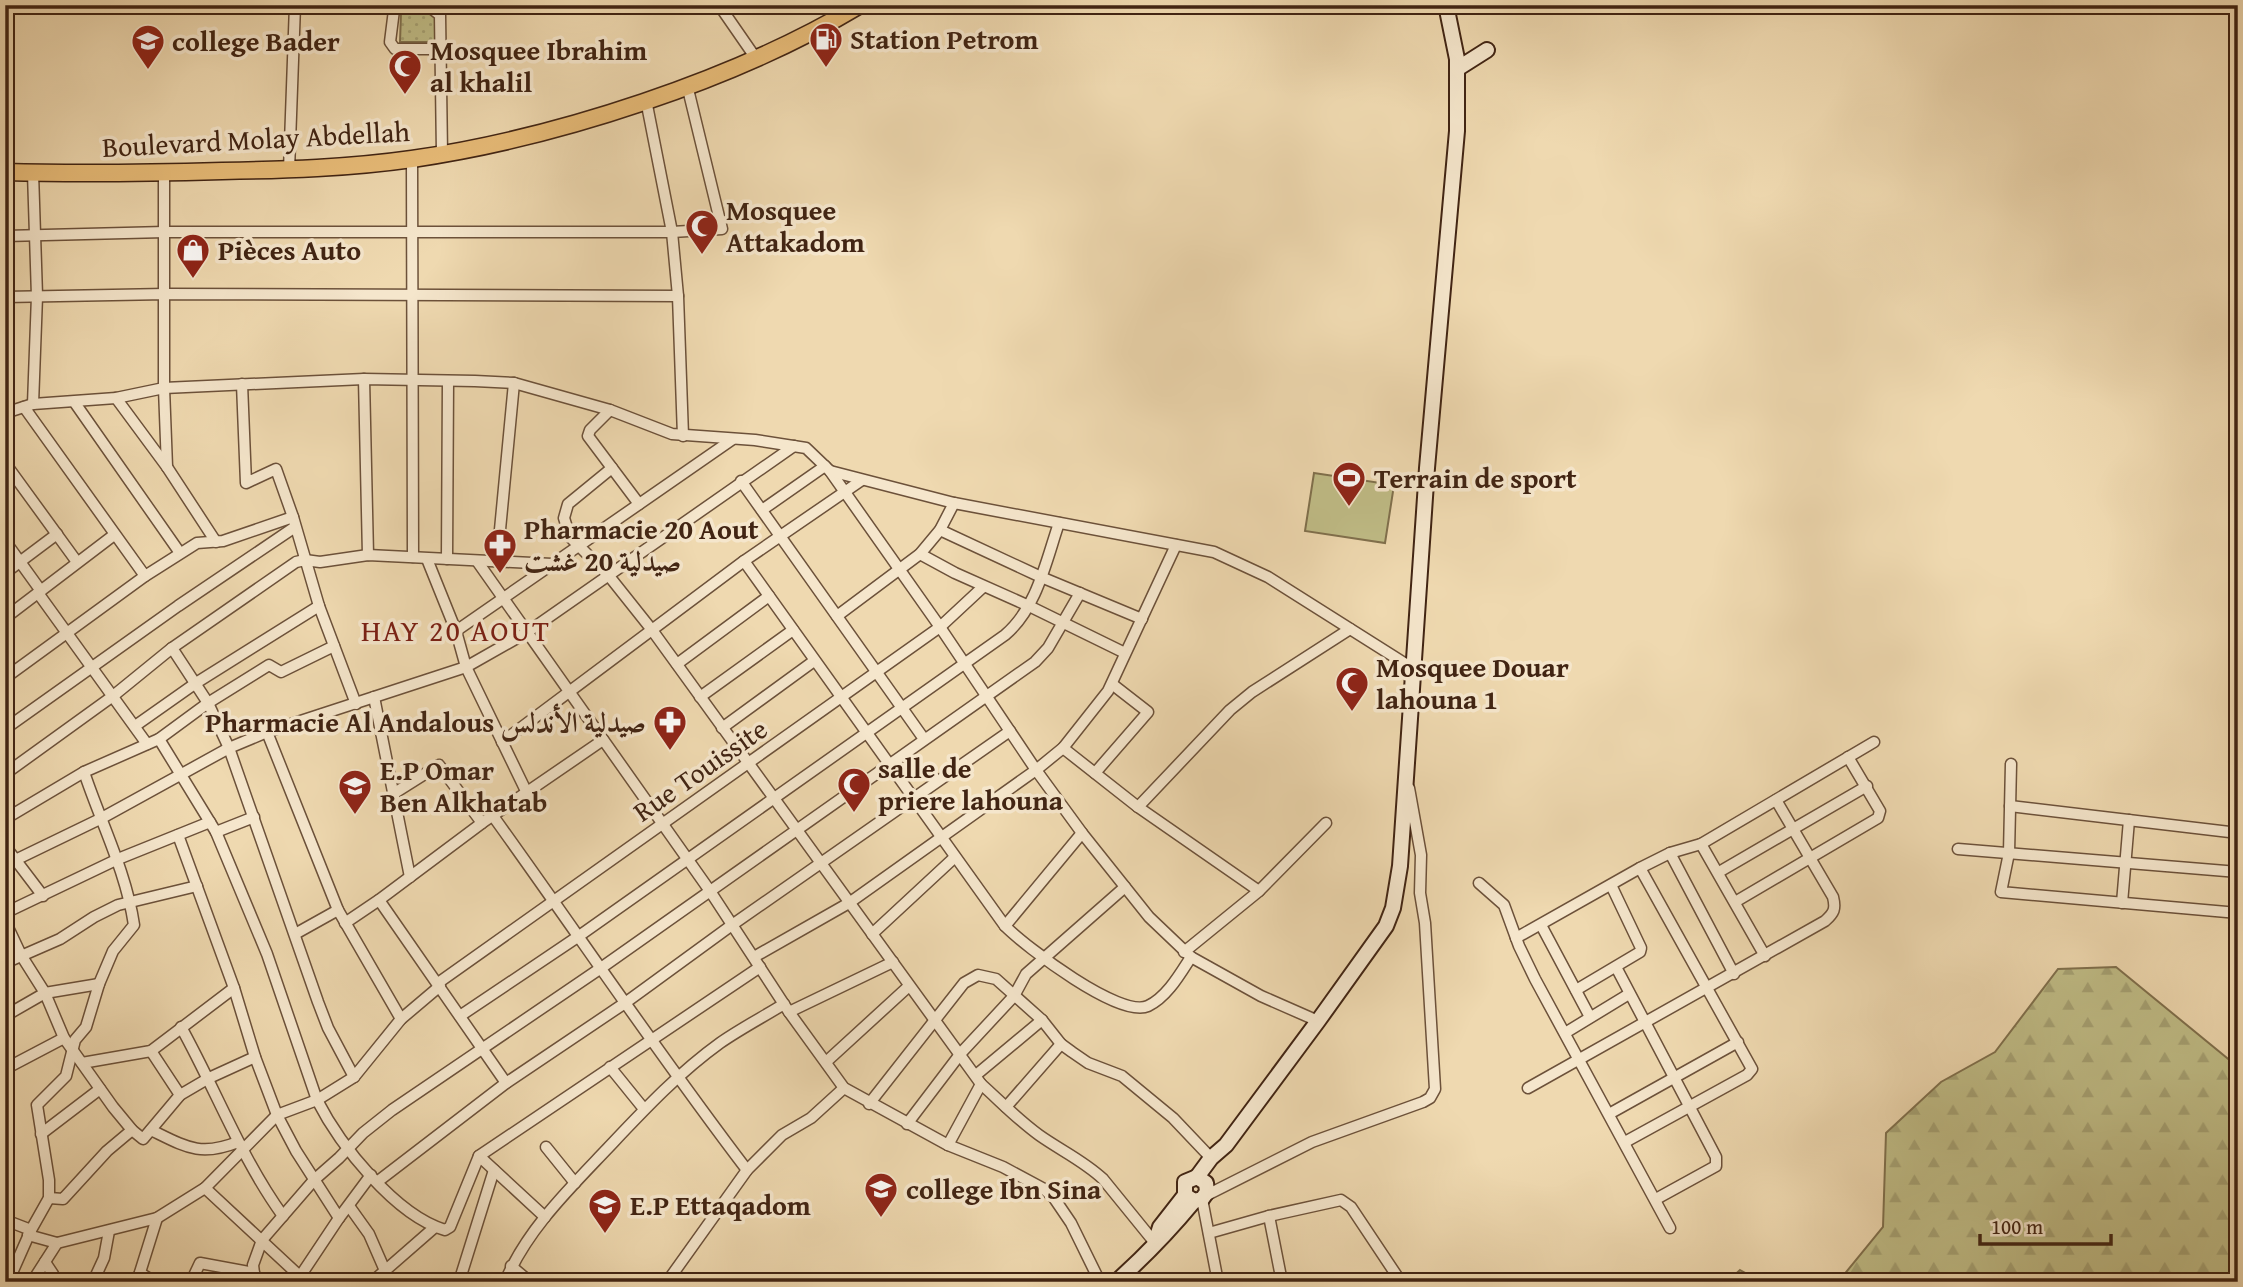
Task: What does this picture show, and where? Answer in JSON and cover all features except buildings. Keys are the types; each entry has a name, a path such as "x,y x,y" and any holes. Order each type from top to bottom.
{"main road":[{"name":"Boulevard Molay Abdellah","path":"5,172 164,173 289,170 442,154 561,127 646,100 755,57 820,28 860,5"},
{"path":"1198,1192 1211,1158 1226,1145 1318,1021 1375,942 1393,908 1400,866 1435,362 1457,131 1457,69 1453,33 1446,5"},
{"path":"1457,69 1487,50"},
{"path":"1116,1282 1137,1264 1154,1243 1160,1227 1198,1192 1219,1163 1226,1145"}],"street":[{"path":"289,170 295,5"},
{"path":"719,5 755,57"},
{"path":"441,49 392,46 390,42 394,10 431,8 437,10 440,15 441,49 442,154"},
{"path":"5,236 165,232 672,232 722,229 687,85"},
{"path":"646,100 672,232 678,296 683,436"},
{"path":"412,159 413,557"},
{"path":"33,173 37,296 28,406 114,535 145,576"},
{"path":"164,173 164,388 167,467"},
{"path":"5,297 166,294 678,296"},
{"path":"365,379 368,555"},
{"path":"5,413 28,406 116,398 164,388 365,379 514,383 610,410 683,436 806,448 827,468 940,627 1036,770 1082,834 1149,917 1187,955 1261,996 1318,1021"},
{"path":"447,559 448,381"},
{"path":"497,561 514,383"},
{"path":"242,384 246,482 276,470 319,606 356,704"},
{"path":"116,398 167,467 216,542"},
{"path":"75,403 180,553"},
{"path":"610,410 590,430 588,436 639,504"},
{"path":"456,631 733,439"},
{"path":"5,865 100,819 229,748 267,732 466,667 526,634 794,446"},
{"path":"5,463 77,562"},
{"path":"612,468 568,504 564,518 570,537 609,576 652,630 978,1079 1040,1136 1094,1170 1154,1243"},
{"path":"827,468 862,480 954,503 1214,552 1245,565 1412,668"},
{"path":"762,510 827,468"},
{"path":"502,741 744,561 862,480"},
{"path":"741,481 923,740"},
{"path":"837,616 920,554 940,530 954,503"},
{"path":"5,678 145,576 197,543 216,542 294,522"},
{"path":"5,729 294,522"},
{"path":"460,1016 579,936 1013,629 1029,606 1059,523"},
{"path":"940,530 1041,577 1142,619"},
{"path":"5,573 57,534"},
{"path":"5,618 114,535"},
{"path":"5,541 147,744"},
{"path":"754,957 849,904 1063,748 1112,684 1176,545"},
{"path":"920,554 983,587 1029,606 1125,653"},
{"path":"5,775 172,649 288,566 305,560 320,562 368,555 552,564"},
{"path":"426,559 456,631 466,667 527,793"},
{"path":"477,561 710,891 787,1008 844,1088 948,1145 1030,1181 1054,1198 1080,1240 1100,1282"},
{"path":"744,561 1005,926 1078,982 1119,1003 1141,1008 1149,1006 1159,998 1175,981 1187,955 1259,891 1326,823"},
{"name":"Rue Touissite","path":"277,1115 317,1100 354,1077 401,1019 439,985 553,900 876,674 940,627 983,587"},
{"path":"191,1282 200,1263 255,1278 253,1265 262,1240 314,1180 363,1133 392,1110 601,968 1035,662 1048,648 1080,593"},
{"path":"677,664 769,596"},
{"path":"135,726 196,683 319,606"},
{"path":"1138,807 1230,710 1252,692 1350,629"},
{"path":"700,697 793,631"},
{"path":"5,819 84,772 159,739 208,703 269,666 280,672 334,646"},
{"path":"172,649 208,703 229,748 328,1028 354,1077"},
{"path":"722,728 814,661"},
{"path":"1095,773 1148,712 1112,684"},
{"path":"374,696 410,877"},
{"path":"205,1188 301,1280 339,1218 374,1179 506,1083 625,1003 1010,731"},
{"path":"267,732 338,910 401,1019"},
{"path":"159,739 216,832 267,954 317,1100 335,1132 374,1179 398,1202 435,1227 445,1230 450,1227 479,1156 760,967"},
{"path":"345,923 482,823 603,740"},
{"path":"1516,938 1640,868 1670,853 1701,844 1874,742"},
{"path":"1063,748 1138,807 1259,891"},
{"path":"1735,902 1878,818 1880,811 1848,757"},
{"path":"2011,764 2009,853 2001,892 2238,913"},
{"path":"393,794 439,765 482,823"},
{"path":"1217,1281 1209,1233 1198,1192 1311,1142 1423,1102 1430,1098 1435,1089 1425,923 1420,893 1421,855 1406,769"},
{"path":"8,1282 30,1232 49,1198 49,1180 37,1105 66,1076 75,1040 86,1027 99,984 113,951 133,929 131,902 118,859 100,819 84,772"},
{"path":"1719,872 1867,786"},
{"path":"1528,1088 1734,974 1832,915 1835,907 1833,897 1776,800"},
{"path":"2010,806 2238,833"},
{"path":"493,816 677,1079 747,1170"},
{"path":"216,832 254,817"},
{"path":"2122,903 2129,820"},
{"path":"5,913 118,859 210,822"},
{"path":"1005,926 1082,834"},
{"path":"178,835 277,1115 339,1218"},
{"path":"1701,844 1765,956"},
{"path":"5,846 43,896"},
{"path":"1958,849 2238,872"},
{"path":"1670,853 1734,974"},
{"path":"872,934 955,857"},
{"path":"1625,1142 1751,1071 1738,1042 1640,868"},
{"path":"1479,883 1504,905 1535,979 1671,1228"},
{"path":"1576,990 1640,952 1641,948 1611,885"},
{"path":"5,963 60,939 104,912 131,902 197,886"},
{"path":"907,1124 961,1053 1014,996 1026,974 1125,887"},
{"path":"379,900 506,1083"},
{"path":"295,934 338,910"},
{"path":"5,921 21,955 45,993 64,1038 132,1130 145,1139 180,1095 255,1057"},
{"path":"1541,925 1590,1017"},
{"path":"505,1282 511,1266 545,1217 644,1109 677,1079 721,1043 787,1008 893,962"},
{"path":"1616,967 1716,1157 1716,1166 1656,1199"},
{"path":"869,1104 964,983 978,975 996,979 1042,1020 1061,1044 1088,1063 1122,1076 1173,1118 1211,1158"},
{"path":"5,1016 45,993 99,984"},
{"path":"826,1062 909,986"},
{"path":"82,1063 150,1051 233,988"},
{"path":"1565,1032 1629,994"},
{"path":"948,1145 978,1079 1042,1020"},
{"path":"181,1027 241,1146 283,1216"},
{"path":"5,1069 64,1038"},
{"path":"1609,1114 1738,1042"},
{"path":"1006,1107 1061,1044"},
{"path":"150,1051 180,1095"},
{"path":"610,1067 644,1109"},
{"path":"667,1282 747,1170 782,1135 811,1118 844,1088"},
{"path":"41,1134 100,1089"},
{"path":"5,1220 57,1243 157,1218 205,1188 241,1146 277,1115"},
{"path":"151,1129 176,1143 205,1151 241,1146"},
{"path":"49,1198 63,1199 107,1151 132,1130"},
{"path":"546,1147 575,1183"},
{"path":"479,1156 545,1217"},
{"path":"459,1282 494,1170"},
{"path":"1209,1233 1341,1200 1351,1207 1401,1282"},
{"path":"348,1206 369,1234 390,1282"},
{"path":"1269,1216 1282,1282"},
{"path":"155,1282 139,1278 157,1218"},
{"path":"372,1282 435,1227"},
{"path":"93,1282 104,1258 109,1231"},
{"path":"32,1282 57,1243"},
{"path":"45,1262 55,1282"},
{"path":"511,1266 530,1282"}],"green space":[{"path":"401,13 436,14 436,42 400,42"},
{"name":"Terrain de sport","path":"1314,473 1394,485 1385,543 1305,531"},
{"path":"2116,967 2238,1067 2238,1282 1838,1282 1883,1227 1886,1133 1941,1082 1995,1052 2058,969"},
{"path":"1740,1270 1761,1282 1727,1282"}],"place":[{"name":"Station Petrom","path":"826,69"},
{"name":"college Bader","path":"148,71"},
{"name":"Mosquee Ibrahim al khalil","path":"405,96"},
{"name":"Mosquee Attakadom","path":"702,256"},
{"name":"Pièces Auto","path":"193,280"},
{"name":"Terrain de sport","path":"1349,508"},
{"name":"Pharmacie 20 Aout صيدلية 20 غشت","path":"500,575"},
{"name":"Mosquee Douar lahouna 1","path":"1352,713"},
{"name":"Pharmacie Al Andalous صيدلية الأندلس","path":"670,752"},
{"name":"salle de priere lahouna","path":"854,814"},
{"name":"E.P Omar Ben Alkhatab","path":"355,816"},
{"name":"college Ibn Sina","path":"881,1219"},
{"name":"E.P Ettaqadom","path":"605,1235"}],"district":[{"name":"HAY 20 AOUT","path":"456,631"}]}
